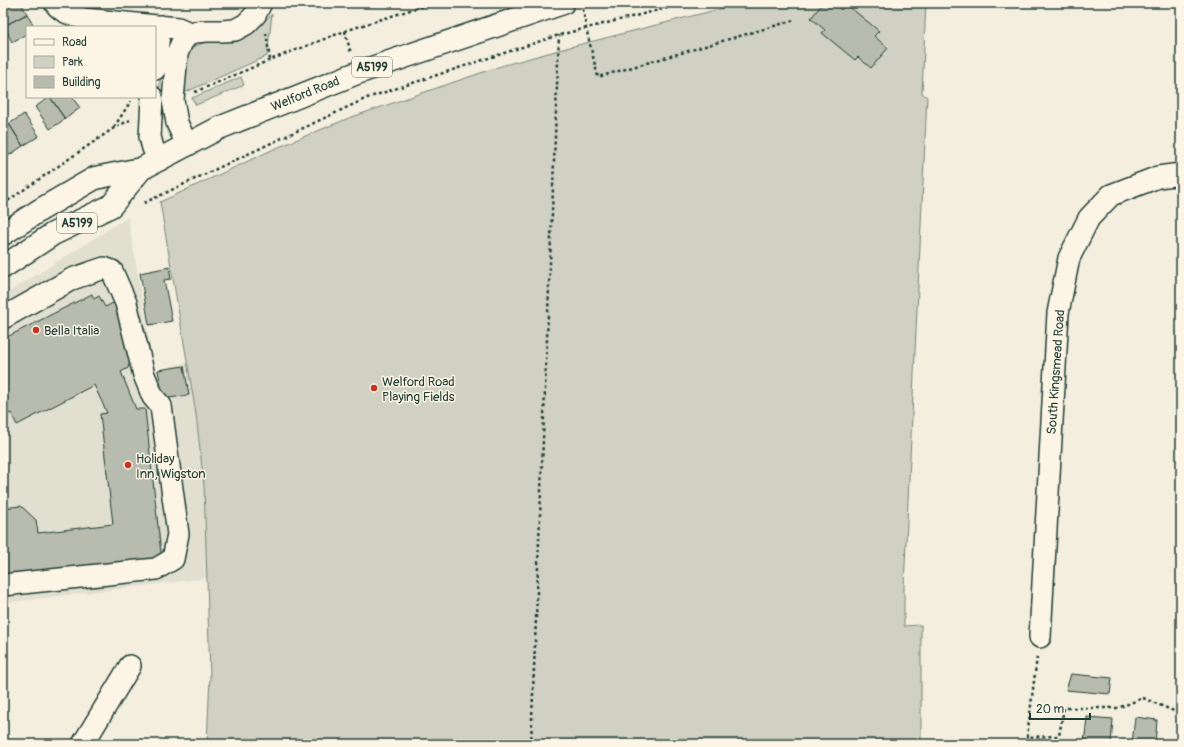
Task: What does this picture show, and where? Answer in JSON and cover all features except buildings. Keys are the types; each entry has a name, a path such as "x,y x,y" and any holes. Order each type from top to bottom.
{"main road":[{"name":"Welford Road","path":"187,145 220,128 357,73 558,4"},
{"name":"A5199","path":"3,234 40,210 95,178 150,164 187,145"},
{"name":"A5199","path":"3,267 54,234 111,206 150,164"}],"street":[{"path":"55,3 59,8 69,14 84,19 146,26"},
{"path":"156,27 196,32 207,30 235,30 246,24 255,15 261,3"},
{"path":"156,67 173,29"},
{"path":"173,29 182,42 177,54 173,100 177,123 187,145"},
{"path":"150,164 153,148 150,137 152,103"},
{"name":"South Kingsmead Road","path":"1040,637 1058,313 1069,258 1088,218 1111,196 1158,177 1181,174"},
{"path":"3,318 72,279 104,268 112,272 126,303 144,375 153,397 161,406 178,534 173,559 156,569 3,585"},
{"path":"83,744 130,666"}],"path":[{"path":"173,100 345,31 432,3"},
{"path":"582,3 586,28 598,77 796,20"},
{"path":"144,203 367,98 559,35 686,3"},
{"path":"531,744 559,35"},
{"path":"114,128 132,98"},
{"path":"3,204 152,103"},
{"path":"1040,637 1027,737 1059,736 1064,708 1118,708 1143,698 1181,714"}],"shaded area":[{"path":"128,217 154,371 188,362 196,414 204,485 207,578 3,603 3,296"}],"green space":[{"path":"743,3 926,3 922,93 927,97 904,586 904,626 921,625 921,744 207,744 210,676 204,485 196,414 160,202 274,149 349,118 501,66"},
{"path":"272,14 267,56 186,92 183,84 186,56 193,47 208,41 235,42 250,35"},
{"path":"164,40 170,40 165,98 158,101"},
{"path":"241,77 244,85 196,105 192,98"}],"place":[{"name":"Bella Italia","path":"36,330"},
{"name":"Welford Road Playing Fields","path":"374,388"},
{"name":"Holiday Inn, Wigston","path":"128,465"}]}
